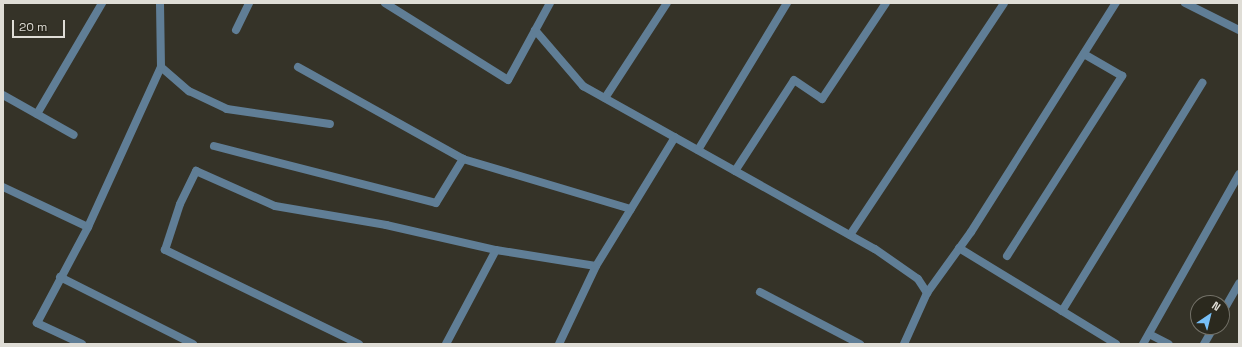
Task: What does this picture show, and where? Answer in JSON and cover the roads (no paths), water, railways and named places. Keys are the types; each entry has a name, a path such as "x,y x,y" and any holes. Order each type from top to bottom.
{"street":[{"path":"37,114 102,3"},
{"path":"82,344 37,323 60,277 88,227 161,67 160,3"},
{"path":"236,30 249,3"},
{"path":"385,3 508,80 550,3"},
{"path":"605,98 667,3"},
{"path":"698,150 787,3"},
{"path":"735,171 794,80 822,99 886,3"},
{"path":"850,235 1004,3"},
{"path":"904,344 927,294 959,248 1116,3"},
{"path":"1185,3 1239,30"},
{"path":"535,30 583,86 850,235 918,279 927,294"},
{"path":"1008,256 1122,76 1084,54"},
{"path":"161,67 189,91 227,109 330,124"},
{"path":"298,67 463,159 631,209"},
{"path":"1062,311 1202,83"},
{"path":"3,95 74,135"},
{"path":"560,344 596,266 674,137"},
{"path":"214,146 436,203 463,159"},
{"path":"358,344 165,250 180,204 196,171 275,206 386,225 496,250 596,266"},
{"path":"1143,344 1239,174"},
{"path":"3,187 88,227"},
{"path":"959,248 1116,344"},
{"path":"446,344 496,250"},
{"path":"60,277 193,344"},
{"path":"1230,299 1239,284"},
{"path":"760,292 860,344"},
{"path":"1148,334 1169,344"},
{"path":"1204,344 1209,335"}]}
